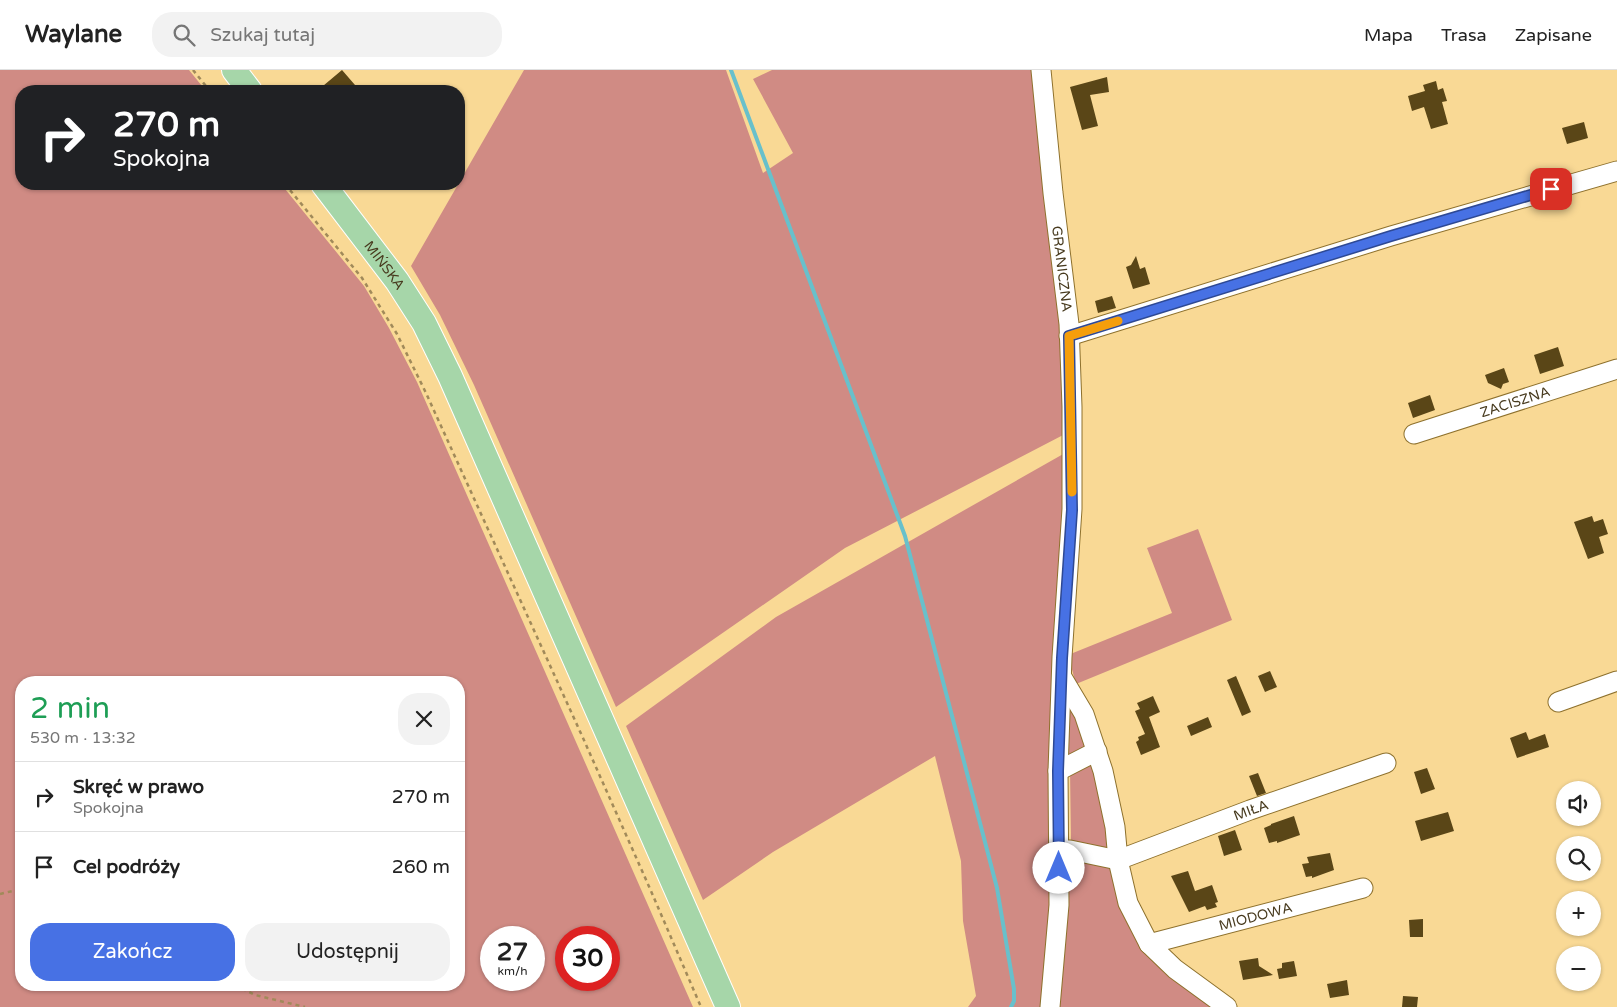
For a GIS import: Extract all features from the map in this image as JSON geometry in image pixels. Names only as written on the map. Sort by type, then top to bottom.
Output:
[{"type":"main road","points":[[234,70],[245,85]]},
{"type":"main road","name":"MIŃSKA","points":[[328,190],[397,281],[424,323],[469,417],[728,1007]]},
{"type":"street","name":"GRANICZNA","points":[[1041,70],[1052,193],[1069,336],[1072,510],[1062,658],[1058,771],[1059,905],[1050,1007]]},
{"type":"street","points":[[1069,336],[1400,233],[1617,171]]},
{"type":"street","name":"ZACISZNA","points":[[1414,434],[1617,369]]},
{"type":"street","points":[[1062,677],[1084,714],[1097,751],[1110,802],[1118,860],[1128,903],[1149,944],[1175,969],[1226,1007]]},
{"type":"street","points":[[1558,702],[1617,681]]},
{"type":"street","points":[[1058,771],[1097,751]]},
{"type":"street","name":"MIŁA","points":[[1118,860],[1250,810],[1386,764]]},
{"type":"street","points":[[1059,850],[1070,850],[1118,860]]},
{"type":"street","name":"MIODOWA","points":[[1149,944],[1363,888]]},
{"type":"path","points":[[193,70],[205,85]]},
{"type":"path","points":[[290,190],[362,278],[401,343],[430,402],[587,747],[701,1007]]},
{"type":"path","points":[[0,894],[15,890]]},
{"type":"path","points":[[245,991],[254,996],[305,1007]]},
{"type":"shaded area","points":[[0,70],[189,70],[201,85],[15,85],[15,190],[286,190],[364,286],[389,328],[417,382],[693,1007],[0,1007]]},
{"type":"shaded area","points":[[524,70],[726,70],[763,173],[793,153],[753,79],[772,70],[1034,70],[1064,333],[1067,433],[845,548],[616,707],[474,385],[440,315],[411,266],[455,190],[465,190],[465,172]]},
{"type":"shaded area","points":[[1065,453],[1056,849],[1044,1007],[968,1007],[976,996],[963,921],[961,861],[935,756],[773,852],[703,900],[626,726],[776,617]]},
{"type":"shaded area","points":[[1198,529],[1232,620],[1076,684],[1068,655],[1172,613],[1147,548]]},
{"type":"shaded area","points":[[1066,698],[1090,747],[1061,767]]},
{"type":"shaded area","points":[[1094,756],[1112,854],[1071,845],[1070,769]]},
{"type":"shaded area","points":[[1064,858],[1113,862],[1125,902],[1220,1007],[1053,1007]]},
{"type":"building","points":[[342,70],[355,85],[324,85]]},
{"type":"building","points":[[1107,77],[1109,92],[1090,95],[1098,126],[1082,130],[1070,87]]},
{"type":"building","points":[[1436,81],[1438,90],[1443,88],[1447,101],[1442,102],[1448,124],[1431,129],[1424,107],[1412,111],[1408,96],[1425,91],[1423,85]]},
{"type":"building","points":[[1584,122],[1588,138],[1567,144],[1562,128]]},
{"type":"building","points":[[1136,256],[1140,269],[1145,267],[1150,284],[1133,289],[1126,267],[1131,265]]},
{"type":"building","points":[[1112,296],[1116,308],[1098,313],[1095,301]]},
{"type":"building","points":[[1558,347],[1564,366],[1540,374],[1534,355]]},
{"type":"building","points":[[1504,368],[1509,382],[1503,384],[1501,389],[1488,383],[1485,375]]},
{"type":"building","points":[[1430,395],[1435,410],[1413,418],[1408,403]]},
{"type":"building","points":[[1592,516],[1594,522],[1603,519],[1608,534],[1599,537],[1604,553],[1588,559],[1574,522]]},
{"type":"building","points":[[1270,671],[1277,687],[1265,692],[1258,676]]},
{"type":"building","points":[[1236,676],[1251,712],[1242,716],[1227,680]]},
{"type":"building","points":[[1153,696],[1160,712],[1149,717],[1160,747],[1141,755],[1136,742],[1139,740],[1138,737],[1145,734],[1135,711],[1140,709],[1137,703]]},
{"type":"building","points":[[1208,717],[1212,727],[1191,736],[1187,726]]},
{"type":"building","points":[[1526,732],[1529,740],[1545,734],[1549,747],[1517,758],[1510,738]]},
{"type":"building","points":[[1427,768],[1435,789],[1421,794],[1414,772]]},
{"type":"building","points":[[1258,773],[1266,793],[1257,796],[1249,776]]},
{"type":"building","points":[[1448,812],[1454,831],[1421,841],[1415,821]]},
{"type":"building","points":[[1294,816],[1300,835],[1277,843],[1277,841],[1269,843],[1264,828]]},
{"type":"building","points":[[1235,830],[1242,850],[1224,856],[1218,836]]},
{"type":"building","points":[[1330,853],[1334,870],[1312,878],[1312,876],[1306,877],[1302,864],[1309,863],[1307,857]]},
{"type":"building","points":[[1188,871],[1195,891],[1212,885],[1218,902],[1215,903],[1217,907],[1207,910],[1205,906],[1189,912],[1171,876]]},
{"type":"building","points":[[1423,919],[1423,937],[1410,937],[1409,920]]},
{"type":"building","points":[[1258,958],[1259,966],[1273,975],[1243,980],[1239,961]]},
{"type":"building","points":[[1294,961],[1297,976],[1279,979],[1277,969],[1282,968],[1282,963]]},
{"type":"building","points":[[1347,980],[1349,995],[1330,998],[1327,984]]},
{"type":"building","points":[[1403,996],[1418,997],[1417,1007],[1402,1007]]},
{"type":"waterway","points":[[731,70],[905,536],[997,888],[1014,989],[1014,1001],[1011,1007]]},
{"type":"slow traffic","points":[[1072,492],[1072,407],[1069,336],[1118,321]]},
{"type":"route","points":[[1059,868],[1058,771],[1062,658],[1072,510],[1072,407],[1069,336],[1429,224],[1551,189]]}]
